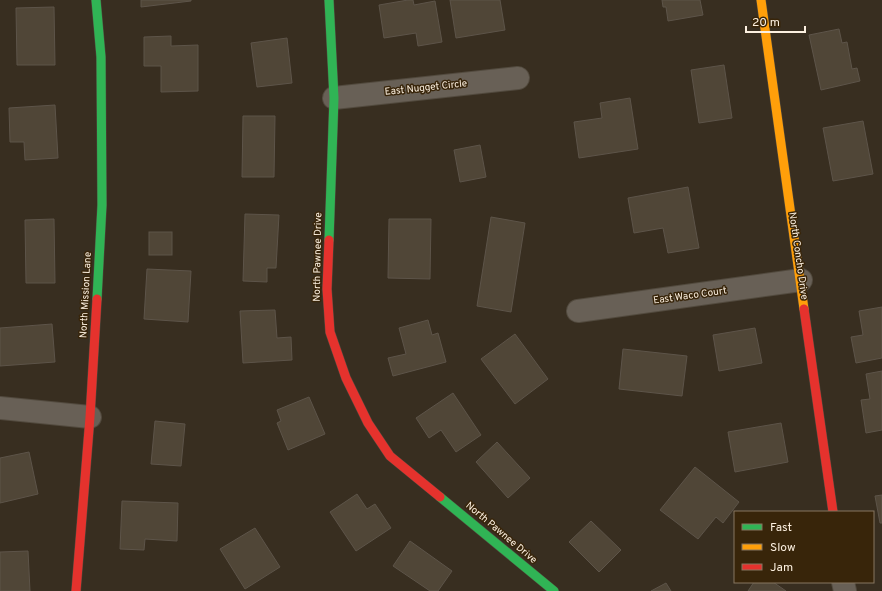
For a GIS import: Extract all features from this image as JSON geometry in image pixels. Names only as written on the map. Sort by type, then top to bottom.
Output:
[{"type":"street","name":"North Mission Lane","points":[[76,591],[90,417],[102,205],[101,57],[96,0]]},
{"type":"street","name":"North Pawnee Drive","points":[[329,0],[334,98],[327,288],[330,332],[346,378],[368,424],[390,456],[554,591]]},
{"type":"street","name":"North Concho Drive","points":[[761,0],[833,511]]},
{"type":"street","name":"East Nugget Circle","points":[[334,98],[518,78]]},
{"type":"street","name":"East Waco Court","points":[[578,311],[801,280]]},
{"type":"street","points":[[0,408],[90,417]]},
{"type":"building","points":[[141,0],[191,0],[191,1],[141,7]]},
{"type":"building","points":[[413,0],[414,5],[435,1],[442,42],[418,46],[416,33],[384,38],[379,5]]},
{"type":"building","points":[[450,0],[500,0],[505,30],[456,38]]},
{"type":"building","points":[[662,0],[700,0],[703,15],[668,21],[666,7],[663,7]]},
{"type":"building","points":[[54,7],[55,65],[17,65],[16,8]]},
{"type":"building","points":[[839,29],[842,43],[847,42],[852,69],[857,68],[860,81],[821,90],[809,35]]},
{"type":"building","points":[[171,36],[171,46],[198,45],[198,91],[161,92],[161,66],[144,66],[144,37]]},
{"type":"building","points":[[287,38],[292,83],[257,87],[251,43]]},
{"type":"building","points":[[724,65],[732,118],[699,123],[691,70]]},
{"type":"building","points":[[630,98],[638,149],[579,158],[574,122],[602,118],[600,103]]},
{"type":"building","points":[[55,105],[58,158],[25,160],[24,142],[10,142],[9,108]]},
{"type":"building","points":[[243,116],[275,116],[274,177],[242,177]]},
{"type":"building","points":[[863,121],[873,174],[833,181],[823,128]]},
{"type":"building","points":[[480,145],[486,177],[460,182],[454,150]]},
{"type":"building","points":[[688,187],[699,248],[668,253],[663,228],[634,233],[628,198]]},
{"type":"building","points":[[245,214],[279,215],[276,268],[267,268],[267,282],[243,281]]},
{"type":"building","points":[[491,217],[525,223],[511,312],[477,306]]},
{"type":"building","points":[[54,219],[55,283],[26,283],[25,220]]},
{"type":"building","points":[[389,219],[431,219],[430,279],[388,278]]},
{"type":"building","points":[[149,232],[172,232],[172,255],[149,255]]},
{"type":"building","points":[[147,269],[191,271],[188,322],[144,319]]},
{"type":"building","points":[[882,307],[882,358],[856,363],[851,337],[863,335],[859,311]]},
{"type":"building","points":[[275,310],[277,338],[291,337],[292,360],[243,363],[240,311]]},
{"type":"building","points":[[428,320],[432,335],[438,333],[446,362],[393,376],[388,358],[406,354],[399,328]]},
{"type":"building","points":[[52,324],[55,362],[0,366],[0,328]]},
{"type":"building","points":[[755,328],[762,363],[719,371],[713,335]]},
{"type":"building","points":[[515,334],[548,379],[515,404],[481,359]]},
{"type":"building","points":[[623,349],[687,356],[682,396],[619,389]]},
{"type":"building","points":[[882,371],[882,430],[866,433],[861,400],[870,399],[866,374]]},
{"type":"building","points":[[453,393],[481,435],[456,452],[441,430],[429,438],[416,418]]},
{"type":"building","points":[[309,397],[325,434],[288,450],[277,423],[281,421],[277,410]]},
{"type":"building","points":[[155,421],[185,424],[181,466],[151,464]]},
{"type":"building","points":[[781,423],[788,462],[735,472],[728,432]]},
{"type":"building","points":[[497,442],[530,478],[508,498],[476,462]]},
{"type":"building","points":[[29,452],[38,494],[0,503],[0,458]]},
{"type":"building","points":[[695,467],[739,502],[723,523],[716,517],[698,539],[660,510]]},
{"type":"building","points":[[357,494],[367,509],[375,504],[391,528],[356,551],[330,512]]},
{"type":"building","points":[[882,495],[882,523],[880,523],[875,496]]},
{"type":"building","points":[[122,501],[178,503],[177,541],[145,539],[144,550],[120,549]]},
{"type":"building","points":[[591,521],[621,550],[599,572],[569,542]]},
{"type":"building","points":[[255,528],[280,567],[245,589],[220,549]]},
{"type":"building","points":[[410,541],[452,571],[438,591],[430,591],[393,566]]},
{"type":"building","points":[[28,551],[30,591],[0,591],[0,552]]},
{"type":"building","points":[[666,583],[671,591],[651,591]]},
{"type":"building","points":[[753,583],[774,583],[786,591],[748,591]]},
{"type":"traffic: fast","points":[[96,0],[101,57],[102,205],[97,299]]},
{"type":"traffic: fast","points":[[329,0],[334,98],[329,240]]},
{"type":"traffic: fast","points":[[440,497],[554,591]]},
{"type":"traffic: slow","points":[[761,0],[804,309]]},
{"type":"traffic: jam","points":[[329,240],[327,289],[330,332],[346,378],[368,423],[390,456],[440,497]]},
{"type":"traffic: jam","points":[[76,591],[90,417],[97,299]]},
{"type":"traffic: jam","points":[[804,309],[833,511]]}]
